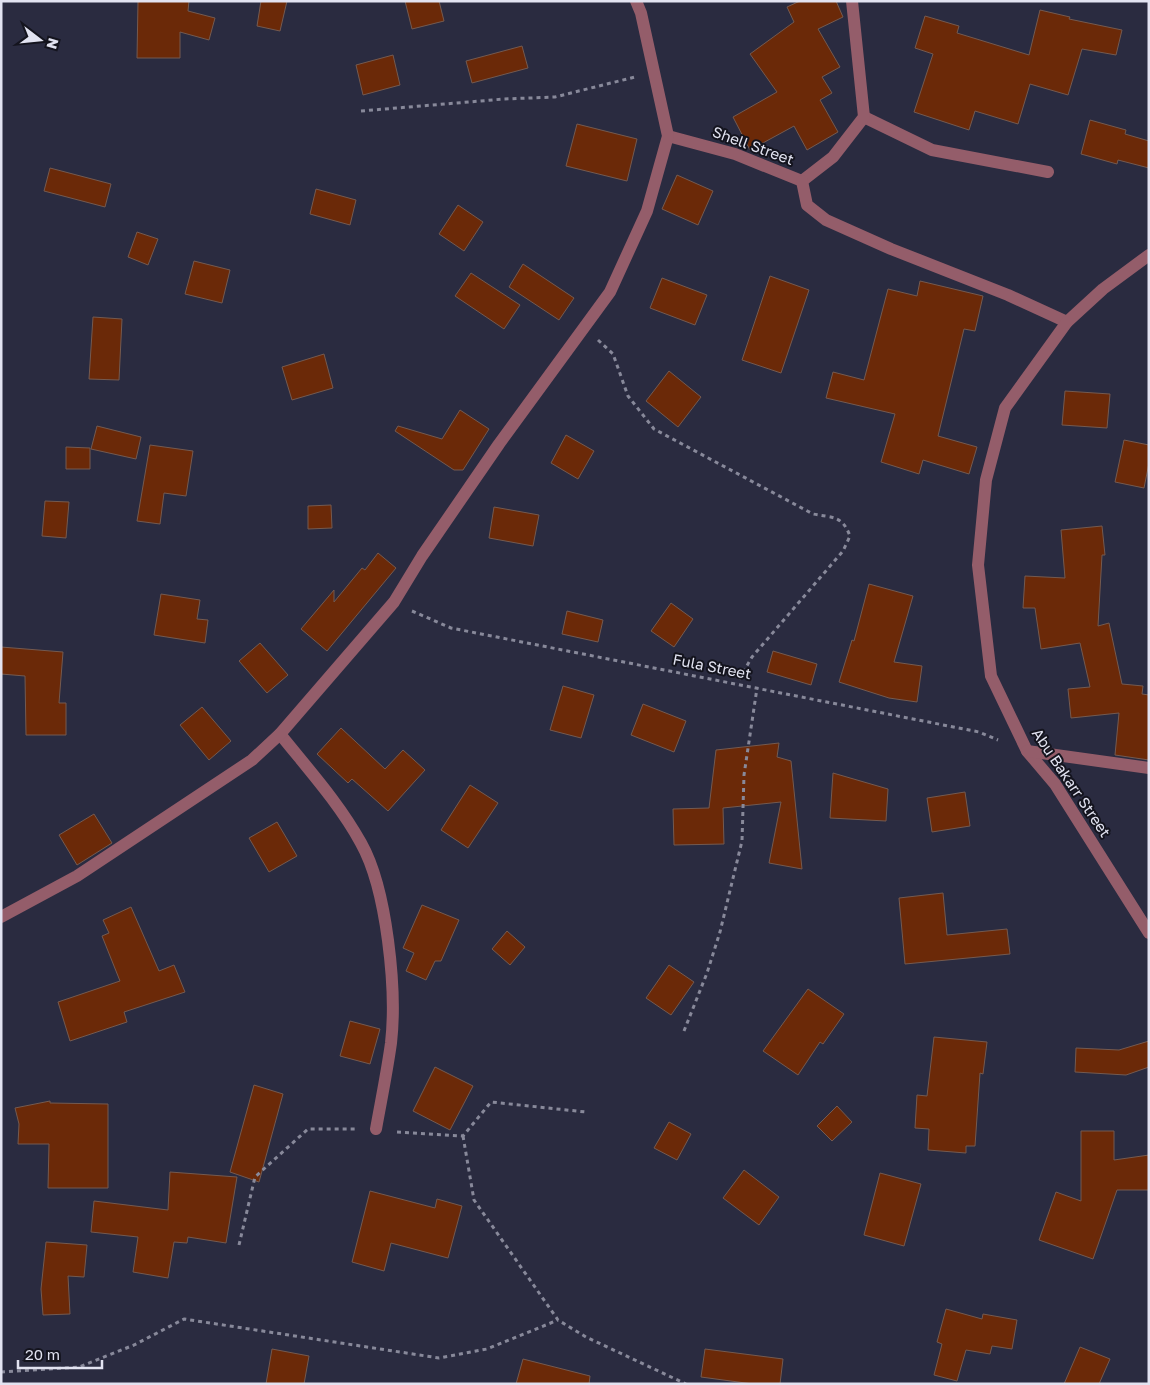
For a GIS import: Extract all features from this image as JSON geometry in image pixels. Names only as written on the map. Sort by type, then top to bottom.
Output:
[{"type":"street","points":[[1,918],[77,876],[252,760],[280,734],[394,602],[422,556],[499,444],[610,292],[647,211],[668,136],[641,12],[636,1]]},
{"type":"street","points":[[852,1],[864,117],[932,150],[1048,172]]},
{"type":"street","name":"Shell Street","points":[[668,136],[735,154],[802,181],[833,157],[864,117]]},
{"type":"street","points":[[802,181],[807,205],[826,220],[891,249],[1008,295],[1067,322]]},
{"type":"street","name":"Abu Bakarr Street","points":[[1149,255],[1103,289],[1067,322],[1006,408],[986,480],[978,565],[991,676],[1026,751],[1055,784],[1149,933]]},
{"type":"street","points":[[280,734],[328,792],[362,844],[383,905],[392,998],[391,1043],[376,1129]]},
{"type":"street","points":[[1026,751],[1149,768]]},
{"type":"path","points":[[362,111],[504,99],[556,97],[653,73]]},
{"type":"path","points":[[585,328],[613,354],[628,396],[654,429],[813,514],[837,519],[845,524],[850,536],[843,551],[752,657],[738,683]]},
{"type":"path","name":"Fula Street","points":[[394,602],[450,628],[738,683],[836,705],[979,732],[1026,751]]},
{"type":"path","points":[[684,1031],[707,973],[720,932],[742,841],[744,775],[757,688]]},
{"type":"path","points":[[463,1136],[474,1200],[558,1320],[586,1337],[686,1384]]},
{"type":"path","points":[[1,1372],[79,1366],[134,1345],[184,1319],[439,1358],[487,1349],[558,1320]]},
{"type":"building","points":[[138,1],[189,1],[188,11],[215,18],[209,40],[180,32],[180,58],[137,58]]},
{"type":"building","points":[[261,1],[287,1],[280,31],[257,26]]},
{"type":"building","points":[[405,1],[439,1],[444,21],[412,29]]},
{"type":"building","points":[[800,1],[836,1],[843,17],[818,29],[840,67],[822,77],[832,93],[820,100],[838,132],[807,150],[794,126],[750,150],[733,117],[777,92],[750,54],[794,22],[787,7]]},
{"type":"building","points":[[1040,10],[1070,17],[1069,19],[1122,30],[1116,55],[1082,49],[1068,95],[1030,84],[1018,124],[975,111],[969,130],[914,112],[933,54],[915,48],[925,16],[959,26],[957,33],[1029,55]]},
{"type":"building","points":[[522,46],[528,68],[472,83],[466,61]]},
{"type":"building","points":[[393,55],[400,85],[363,95],[356,65]]},
{"type":"building","points":[[1090,120],[1126,130],[1125,134],[1149,141],[1149,168],[1118,160],[1117,164],[1081,154]]},
{"type":"building","points":[[577,124],[637,139],[627,181],[566,166]]},
{"type":"building","points":[[50,168],[111,184],[105,207],[44,191]]},
{"type":"building","points":[[677,175],[713,191],[698,225],[662,209]]},
{"type":"building","points":[[316,189],[356,200],[350,225],[310,214]]},
{"type":"building","points":[[458,205],[483,222],[464,251],[439,234]]},
{"type":"building","points":[[137,232],[158,239],[148,265],[128,257]]},
{"type":"building","points":[[194,261],[230,270],[222,303],[185,294]]},
{"type":"building","points":[[523,264],[574,298],[559,320],[509,287]]},
{"type":"building","points":[[471,273],[520,305],[504,329],[455,296]]},
{"type":"building","points":[[770,276],[809,290],[781,373],[742,360]]},
{"type":"building","points":[[662,278],[707,295],[695,325],[650,308]]},
{"type":"building","points":[[920,281],[983,296],[975,331],[964,329],[938,436],[977,447],[969,474],[923,460],[919,474],[881,462],[895,414],[826,398],[833,372],[864,380],[888,289],[917,296]]},
{"type":"building","points":[[93,317],[122,319],[119,380],[89,379]]},
{"type":"building","points":[[324,354],[333,388],[292,400],[282,367]]},
{"type":"building","points":[[669,371],[701,397],[678,427],[646,401]]},
{"type":"building","points":[[1065,391],[1110,394],[1107,428],[1062,425]]},
{"type":"building","points":[[460,410],[489,429],[463,470],[454,470],[395,431],[398,426],[442,439]]},
{"type":"building","points":[[97,426],[141,437],[136,459],[91,449]]},
{"type":"building","points":[[566,435],[594,451],[578,479],[551,463]]},
{"type":"building","points":[[1124,440],[1149,445],[1149,463],[1144,488],[1115,482]]},
{"type":"building","points":[[150,445],[193,451],[186,496],[164,493],[160,524],[137,521]]},
{"type":"building","points":[[66,447],[90,448],[90,469],[66,469]]},
{"type":"building","points":[[45,501],[69,502],[66,538],[42,536]]},
{"type":"building","points":[[331,505],[332,528],[308,529],[308,506]]},
{"type":"building","points":[[494,507],[539,515],[533,546],[489,538]]},
{"type":"building","points":[[1102,526],[1105,555],[1102,555],[1098,626],[1109,623],[1122,684],[1143,686],[1142,694],[1149,695],[1149,760],[1115,755],[1119,713],[1071,718],[1068,689],[1090,687],[1080,643],[1041,649],[1035,608],[1023,608],[1025,576],[1065,578],[1061,530]]},
{"type":"building","points":[[378,553],[396,568],[327,651],[301,629],[334,590],[334,602],[362,568],[365,570]]},
{"type":"building","points":[[869,584],[913,596],[894,662],[922,666],[917,702],[889,698],[839,682],[852,640],[854,641]]},
{"type":"building","points":[[161,594],[200,600],[197,619],[208,620],[205,643],[154,635]]},
{"type":"building","points":[[671,603],[693,619],[674,647],[651,631]]},
{"type":"building","points":[[567,611],[603,620],[598,642],[562,634]]},
{"type":"building","points":[[260,643],[288,675],[267,693],[239,661]]},
{"type":"building","points":[[1,647],[63,652],[59,703],[66,703],[66,735],[26,735],[25,676],[1,674]]},
{"type":"building","points":[[773,651],[817,664],[811,685],[767,672]]},
{"type":"building","points":[[563,686],[594,695],[581,738],[550,730]]},
{"type":"building","points":[[643,704],[686,721],[674,752],[631,735]]},
{"type":"building","points":[[202,707],[231,741],[209,760],[180,725]]},
{"type":"building","points":[[341,728],[385,769],[403,750],[425,770],[388,811],[352,779],[348,783],[317,754]]},
{"type":"building","points":[[779,743],[777,757],[791,761],[802,869],[769,863],[781,802],[723,808],[724,844],[674,845],[673,809],[709,808],[716,750]]},
{"type":"building","points":[[833,773],[888,789],[886,821],[830,818]]},
{"type":"building","points":[[470,785],[498,803],[468,848],[441,830]]},
{"type":"building","points":[[965,792],[970,826],[932,832],[927,798]]},
{"type":"building","points":[[94,814],[112,843],[77,865],[59,835]]},
{"type":"building","points":[[277,822],[297,856],[269,872],[249,838]]},
{"type":"building","points":[[943,893],[947,935],[1007,929],[1010,954],[905,964],[899,898]]},
{"type":"building","points":[[422,905],[459,920],[441,961],[435,961],[426,980],[406,971],[414,953],[403,948]]},
{"type":"building","points":[[131,907],[159,971],[174,965],[185,992],[124,1012],[127,1022],[70,1041],[58,1002],[120,981],[102,936],[109,933],[103,920]]},
{"type":"building","points":[[507,931],[525,947],[510,965],[492,949]]},
{"type":"building","points":[[669,965],[694,982],[671,1015],[646,998]]},
{"type":"building","points":[[808,989],[844,1014],[823,1044],[820,1042],[798,1075],[763,1051]]},
{"type":"building","points":[[350,1021],[380,1029],[370,1064],[340,1056]]},
{"type":"building","points":[[934,1037],[987,1042],[983,1074],[980,1073],[975,1146],[966,1146],[966,1153],[928,1150],[929,1129],[915,1128],[917,1095],[927,1096]]},
{"type":"building","points":[[1149,1041],[1149,1067],[1126,1075],[1075,1072],[1076,1048],[1119,1050]]},
{"type":"building","points":[[435,1067],[473,1086],[450,1130],[413,1111]]},
{"type":"building","points":[[254,1085],[283,1094],[259,1182],[230,1172]]},
{"type":"building","points":[[50,1101],[50,1103],[108,1104],[108,1188],[48,1188],[49,1144],[18,1144],[19,1124],[15,1108]]},
{"type":"building","points":[[837,1106],[852,1122],[832,1141],[817,1126]]},
{"type":"building","points":[[669,1122],[691,1134],[677,1160],[654,1148]]},
{"type":"building","points":[[1081,1131],[1114,1131],[1114,1160],[1149,1155],[1149,1190],[1117,1190],[1093,1259],[1039,1240],[1056,1192],[1081,1201]]},
{"type":"building","points":[[744,1170],[779,1197],[759,1225],[723,1198]]},
{"type":"building","points":[[170,1172],[237,1177],[226,1243],[188,1237],[187,1243],[174,1242],[168,1278],[133,1272],[138,1237],[91,1232],[94,1201],[168,1210]]},
{"type":"building","points":[[880,1173],[921,1184],[904,1246],[864,1235]]},
{"type":"building","points":[[370,1191],[435,1208],[437,1199],[462,1206],[448,1258],[391,1243],[384,1271],[352,1262]]},
{"type":"building","points":[[46,1242],[87,1245],[84,1277],[68,1276],[70,1314],[43,1315],[41,1289]]},
{"type":"building","points":[[946,1309],[982,1319],[983,1314],[1017,1320],[1012,1349],[992,1346],[990,1354],[966,1350],[957,1381],[934,1375],[942,1344],[937,1342]]},
{"type":"building","points":[[1080,1347],[1110,1359],[1099,1384],[1064,1384]]},
{"type":"building","points":[[272,1349],[309,1356],[304,1384],[266,1384]]},
{"type":"building","points":[[705,1349],[783,1359],[780,1384],[753,1384],[701,1377]]},
{"type":"building","points":[[523,1359],[590,1376],[589,1384],[516,1384]]}]
